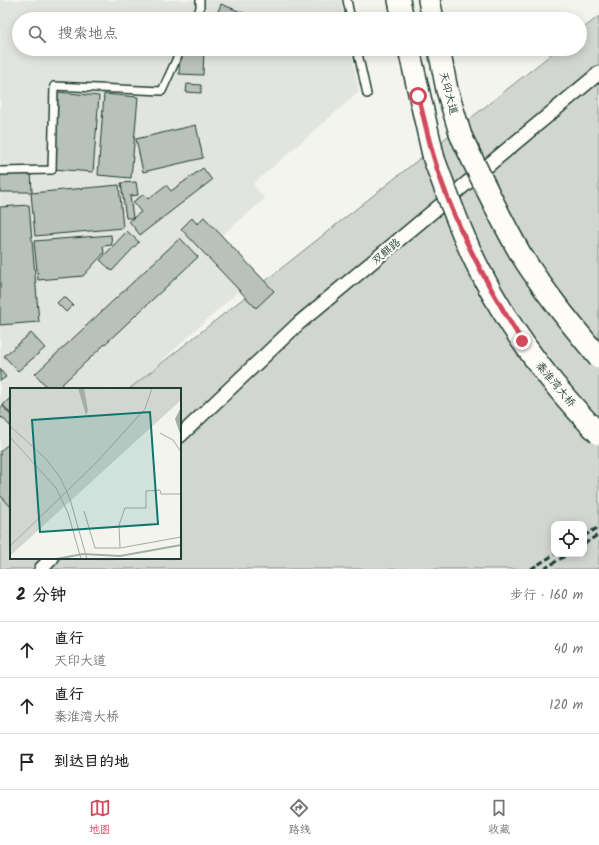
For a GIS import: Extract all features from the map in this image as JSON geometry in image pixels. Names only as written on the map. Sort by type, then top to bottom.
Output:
[{"type":"main road","points":[[399,0],[402,12]]},
{"type":"main road","points":[[429,0],[432,12]]},
{"type":"main road","name":"秦淮湾大桥","points":[[411,56],[434,159],[466,242],[500,306],[522,341],[546,374],[599,434]]},
{"type":"main road","name":"天印大道","points":[[440,56],[447,90],[461,136],[500,216],[521,253],[545,290],[599,358]]},
{"type":"street","name":"双麒路","points":[[181,435],[299,323],[599,73]]},
{"type":"street","points":[[41,569],[51,559]]},
{"type":"lane","points":[[198,12],[200,0]]},
{"type":"lane","points":[[347,0],[350,12]]},
{"type":"lane","points":[[0,171],[52,170],[54,86],[162,91],[178,56]]},
{"type":"lane","points":[[358,56],[366,94]]},
{"type":"shaded area","points":[[0,0],[341,0],[343,12],[12,12],[12,56],[352,56],[359,92],[253,184],[265,199],[207,248],[243,287],[132,388],[10,388],[10,513],[0,502]]},
{"type":"shaded area","points":[[599,16],[599,569],[0,569],[0,491],[10,483],[10,559],[181,559],[181,388],[130,388],[549,56],[587,56],[587,25]]},
{"type":"building","points":[[221,4],[241,12],[218,12]]},
{"type":"building","points":[[180,56],[204,56],[203,75],[179,74]]},
{"type":"building","points":[[187,84],[201,85],[201,93],[186,92]]},
{"type":"building","points":[[58,92],[99,96],[93,172],[52,169]]},
{"type":"building","points":[[104,94],[138,97],[131,178],[98,175]]},
{"type":"building","points":[[196,125],[203,158],[143,172],[136,139]]},
{"type":"building","points":[[203,168],[212,180],[140,235],[129,221],[141,212],[133,202],[144,194],[148,199],[166,185],[171,191]]},
{"type":"building","points":[[31,171],[32,192],[0,192],[0,172]]},
{"type":"building","points":[[136,182],[138,195],[130,196],[133,218],[126,218],[121,183]]},
{"type":"building","points":[[119,185],[123,228],[35,236],[31,193]]},
{"type":"building","points":[[29,205],[39,322],[0,325],[0,207]]},
{"type":"building","points":[[204,217],[274,291],[256,308],[181,229],[192,218],[197,224]]},
{"type":"building","points":[[127,231],[139,242],[112,271],[100,260]]},
{"type":"building","points":[[111,235],[112,245],[103,246],[104,253],[83,276],[38,280],[34,241]]},
{"type":"building","points":[[180,238],[198,257],[58,388],[48,388],[35,374]]},
{"type":"building","points":[[64,296],[73,305],[66,312],[57,303]]},
{"type":"building","points":[[31,333],[45,348],[18,371],[4,356]]},
{"type":"building","points":[[0,369],[6,377],[0,381]]},
{"type":"building","points":[[10,398],[10,413],[3,405]]},
{"type":"building","points":[[3,406],[10,415],[10,426],[2,417],[0,419],[0,408]]},
{"type":"building","points":[[10,443],[10,506],[0,495],[0,451]]},
{"type":"railway","points":[[587,534],[599,527]]},
{"type":"railway","points":[[587,542],[599,534]]},
{"type":"railway","points":[[531,569],[551,556]]},
{"type":"railway","points":[[544,569],[563,557]]},
{"type":"route","points":[[418,96],[434,159],[466,242],[500,306],[522,341]]}]
